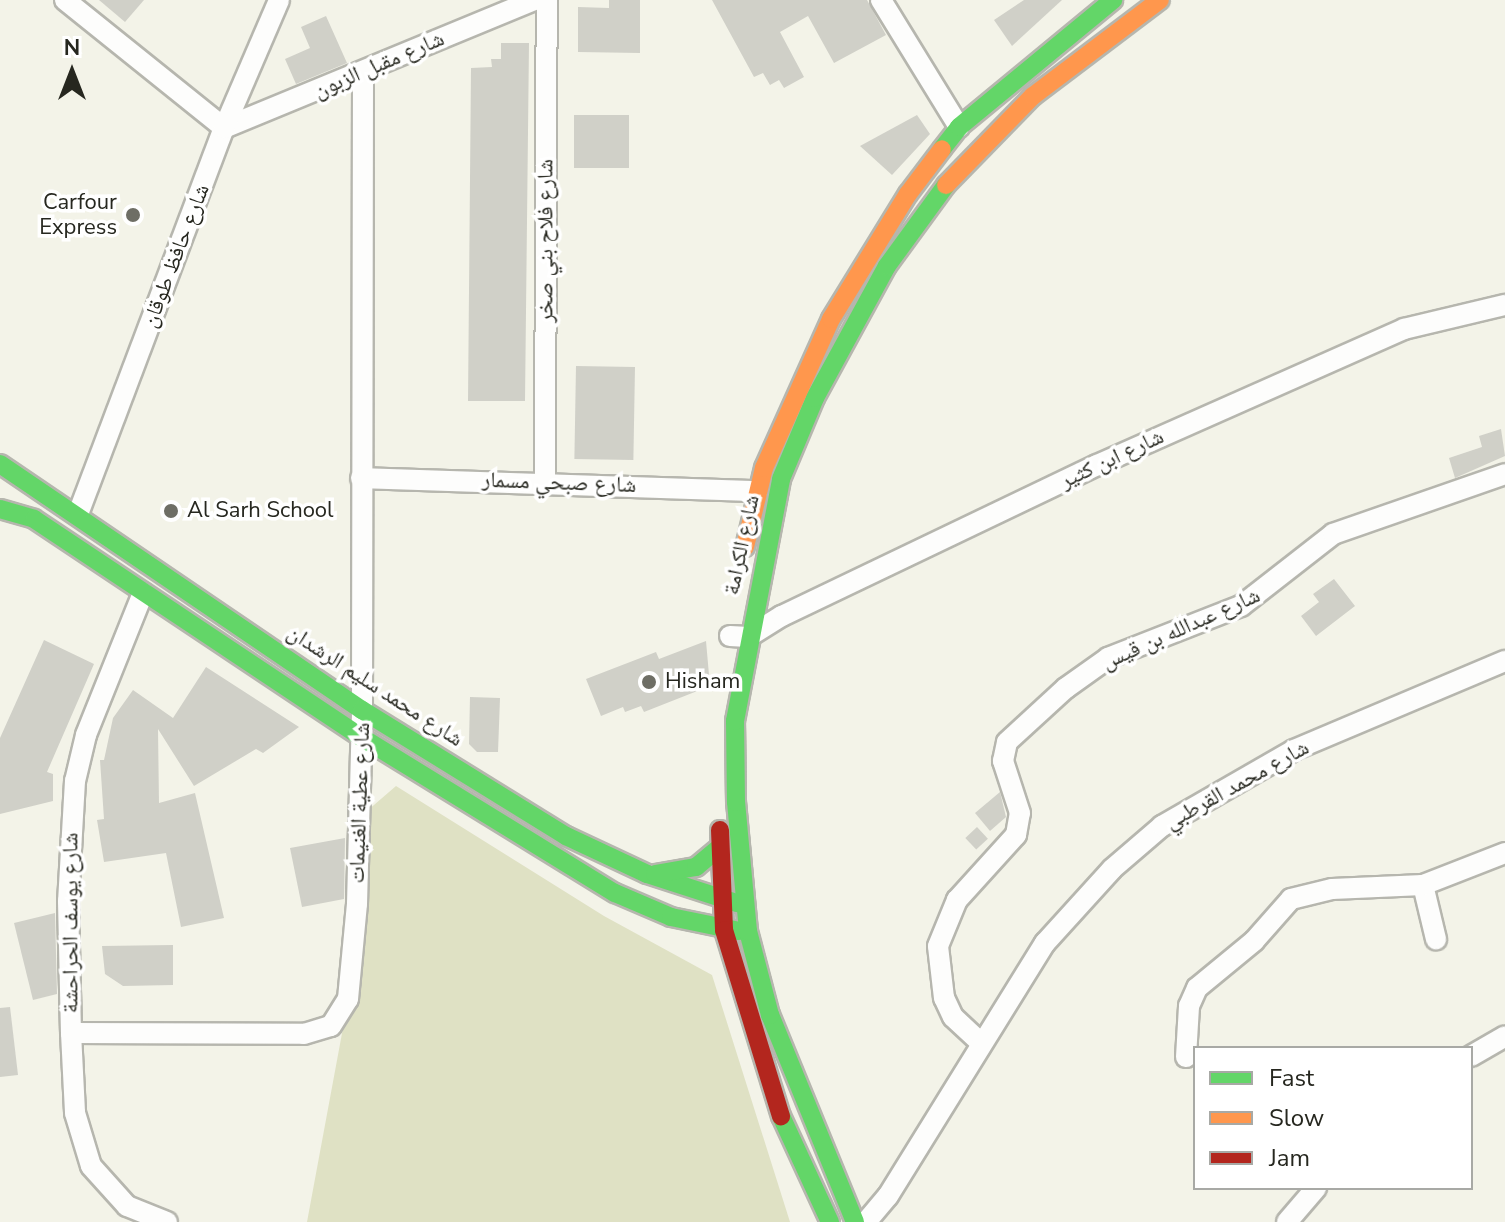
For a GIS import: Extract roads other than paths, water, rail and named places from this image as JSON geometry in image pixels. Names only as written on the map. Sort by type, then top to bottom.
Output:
[{"type":"street","points":[[65,0],[224,128]]},
{"type":"street","name":"شارع حافظ طوقان","points":[[78,514],[224,128],[279,0]]},
{"type":"street","name":"شارع مقبل الزبون","points":[[224,128],[534,0]]},
{"type":"street","name":"شارع فلاح بني صخر","points":[[545,482],[547,0]]},
{"type":"street","points":[[881,0],[959,127]]},
{"type":"street","name":"شارع الكرامة","points":[[830,1222],[787,1135],[724,930],[720,743],[737,631],[781,479],[815,398],[887,266],[935,196],[995,129],[1160,0]]},
{"type":"street","name":"شارع الكرامة","points":[[740,575],[757,491],[797,388],[831,319],[908,194],[959,127],[1106,2]]},
{"type":"street","name":"شارع عطية الغنيمات","points":[[71,1033],[304,1034],[331,1026],[348,999],[357,904],[362,710],[363,73]]},
{"type":"street","name":"شارع ابن كثير","points":[[737,631],[782,616],[1237,401],[1404,329],[1505,305]]},
{"type":"street","name":"شارع محمد سليم الرشدان","points":[[0,464],[78,514],[362,710],[566,836],[647,874],[745,905]]},
{"type":"street","name":"شارع عبدالله بن قيس","points":[[981,1043],[953,1017],[944,998],[938,946],[957,900],[1016,835],[1020,813],[1003,761],[1007,742],[1066,688],[1108,658],[1241,606],[1333,534],[1505,474]]},
{"type":"street","name":"شارع صبحي مسمار","points":[[361,478],[757,491]]},
{"type":"street","points":[[0,509],[34,519],[361,737],[615,893],[671,917],[724,930],[748,931]]},
{"type":"street","name":"شارع يوسف الحراحشة","points":[[143,593],[86,735],[75,781],[68,901],[71,1033],[75,1113],[91,1166],[127,1206],[167,1222]]},
{"type":"street","name":"شارع الكرامة","points":[[737,631],[734,756],[748,931],[770,1015],[855,1222]]},
{"type":"street","name":"شارع محمد القرطبي","points":[[866,1222],[908,1165],[981,1043],[1072,909],[1162,826],[1294,750],[1505,661]]},
{"type":"street","points":[[647,874],[689,870],[720,847]]},
{"type":"street","points":[[1186,1057],[1189,1006],[1197,988],[1254,941],[1291,899],[1332,889],[1423,885],[1505,853]]},
{"type":"street","points":[[1423,885],[1436,939]]},
{"type":"street","points":[[671,917],[737,975]]},
{"type":"street","points":[[1473,1055],[1505,1036]]},
{"type":"street","points":[[1287,1222],[1314,1190]]},
{"type":"place","name":"Carfour Express","points":[[133,215]]},
{"type":"place","name":"Al Sarh School","points":[[171,511]]},
{"type":"place","name":"Hisham","points":[[649,682]]}]
